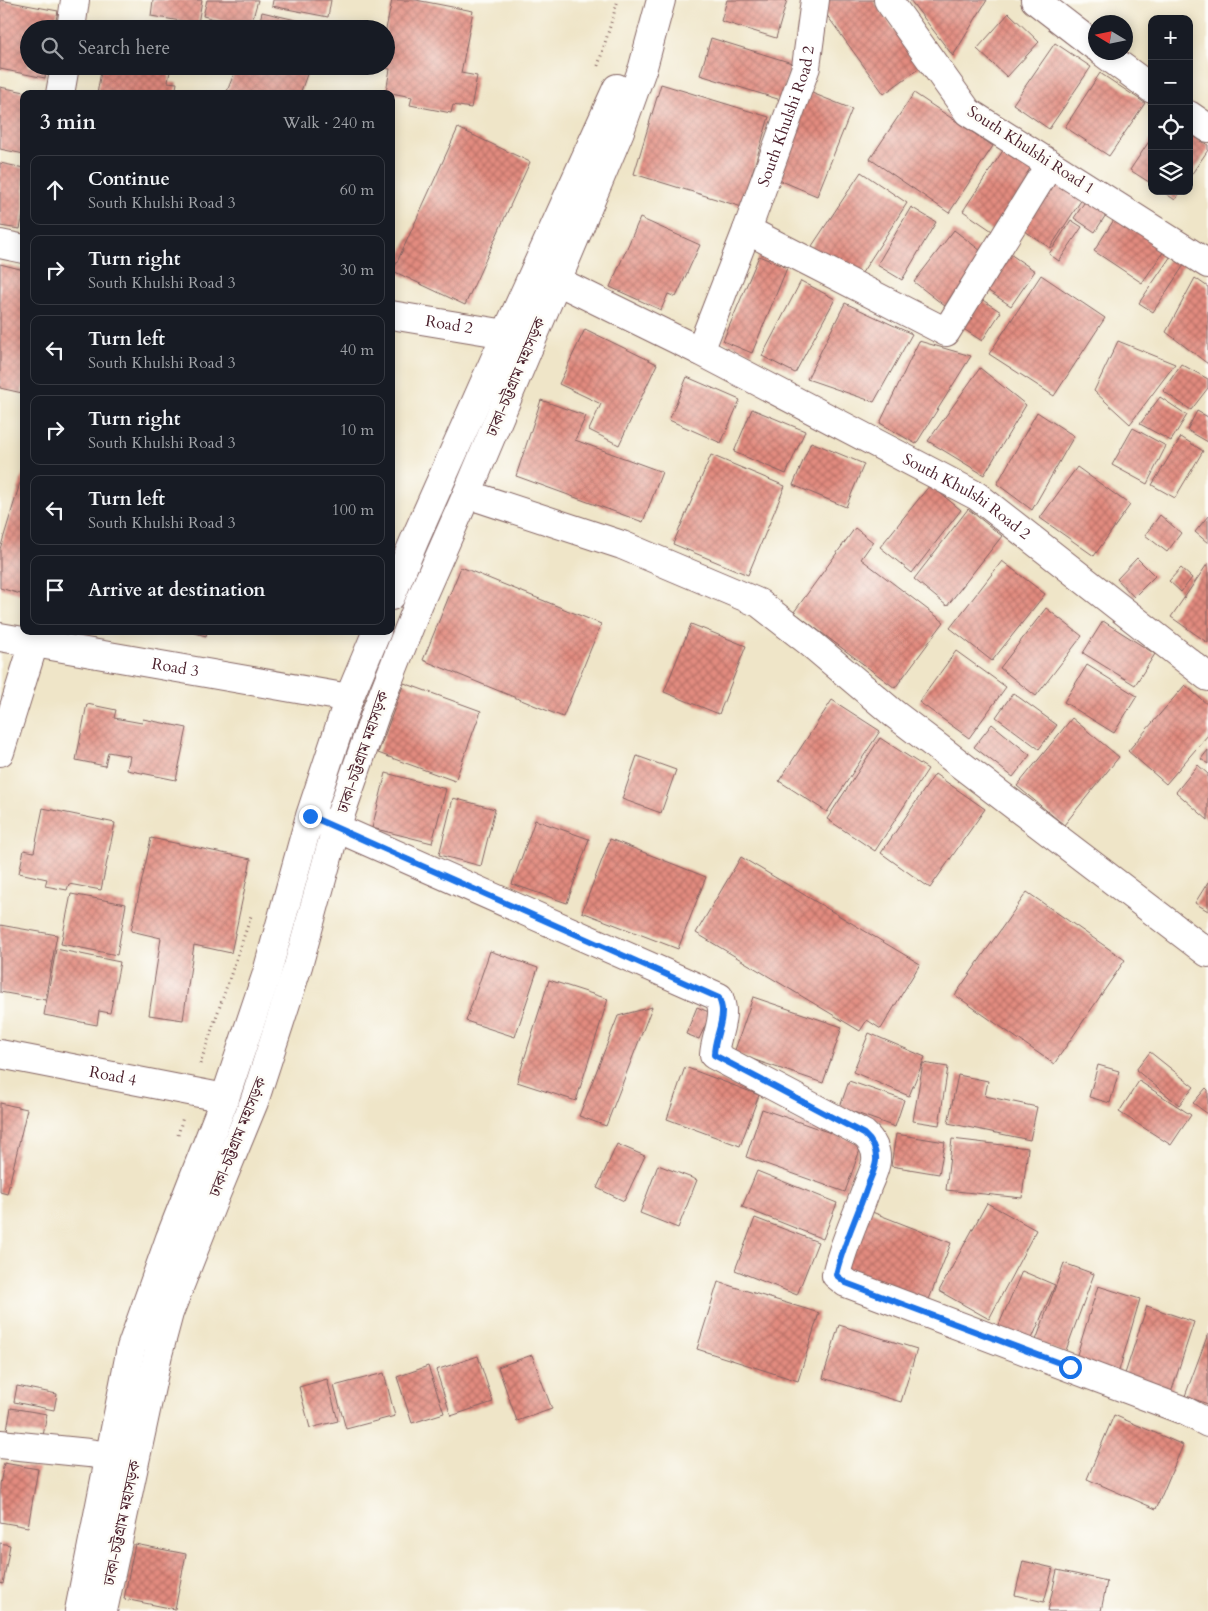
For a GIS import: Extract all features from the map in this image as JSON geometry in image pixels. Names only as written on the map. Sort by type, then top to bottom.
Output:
[{"type":"main road","points":[[73,20],[76,0]]},
{"type":"main road","name":"ঢাকা-চট্টগ্রাম মহাসড়ক","points":[[103,1611],[156,1363],[170,1313],[254,1102],[298,966],[336,828],[380,702],[419,603],[467,494],[546,276],[614,98],[625,64],[641,0]]},
{"type":"main road","name":"ঢাকা-চট্টগ্রাম মহাসড়ক","points":[[395,586],[418,530],[506,334],[546,276],[620,131],[643,67],[661,0]]},
{"type":"main road","name":"South Khulshi Road 2","points":[[700,351],[748,230],[806,67],[814,0]]},
{"type":"main road","name":"South Khulshi Road 1","points":[[888,0],[968,112],[1208,264]]},
{"type":"main road","points":[[1035,0],[1088,41]]},
{"type":"main road","points":[[1113,60],[1148,87]]},
{"type":"main road","points":[[61,90],[63,75]]},
{"type":"main road","points":[[1193,118],[1208,128]]},
{"type":"main road","points":[[748,230],[946,332],[1050,164]]},
{"type":"main road","points":[[0,244],[20,248]]},
{"type":"main road","name":"South Khulshi Road 2","points":[[546,276],[700,351],[977,496],[1208,678]]},
{"type":"main road","name":"Road 2","points":[[395,316],[506,334]]},
{"type":"main road","points":[[467,494],[622,545],[759,603],[894,713],[1208,954]]},
{"type":"main road","name":"ঢাকা-চট্টগ্রাম মহাসড়ক","points":[[79,1611],[131,1348],[170,1238],[225,1098],[266,976],[310,816],[349,698],[375,635]]},
{"type":"main road","name":"Road 3","points":[[0,637],[349,698]]},
{"type":"main road","points":[[0,752],[34,643]]},
{"type":"main road","points":[[310,816],[719,998],[722,1010],[714,1044],[714,1055],[864,1134],[871,1140],[876,1161],[840,1256],[836,1275],[846,1283],[1185,1411],[1208,1423]]},
{"type":"main road","name":"Road 4","points":[[0,1054],[225,1098]]},
{"type":"main road","points":[[0,1444],[110,1456]]},
{"type":"building","points":[[0,0],[58,11],[56,20],[20,20],[20,73],[0,69]]},
{"type":"building","points":[[153,0],[202,0],[199,20],[174,20],[151,16]]},
{"type":"building","points":[[207,0],[258,0],[252,20],[219,20],[203,16]]},
{"type":"building","points":[[273,0],[331,0],[328,17],[272,6]]},
{"type":"building","points":[[392,0],[416,0],[473,11],[461,73],[477,76],[471,108],[453,105],[451,113],[410,105],[412,97],[395,94],[395,90],[386,90],[389,75],[395,75],[395,20],[388,20]]},
{"type":"building","points":[[727,0],[787,0],[776,38],[721,21]]},
{"type":"building","points":[[821,0],[873,0],[921,67],[884,94],[818,3]]},
{"type":"building","points":[[910,0],[987,0],[953,56]]},
{"type":"building","points":[[262,12],[296,20],[260,20]]},
{"type":"building","points":[[1009,13],[1039,42],[1007,77],[977,49]]},
{"type":"building","points":[[711,38],[792,63],[781,100],[700,75]]},
{"type":"building","points":[[1055,43],[1091,67],[1049,129],[1013,104]]},
{"type":"building","points":[[1100,73],[1145,103],[1109,156],[1065,127]]},
{"type":"building","points":[[30,75],[46,75],[45,78]]},
{"type":"building","points":[[100,75],[169,75],[168,82],[177,83],[176,90],[98,90]]},
{"type":"building","points":[[233,75],[307,75],[301,90],[228,90]]},
{"type":"building","points":[[661,84],[769,117],[742,207],[634,174]]},
{"type":"building","points":[[0,87],[20,91],[20,153],[0,149]]},
{"type":"building","points":[[807,91],[852,109],[817,196],[772,177]]},
{"type":"building","points":[[914,93],[993,146],[949,213],[870,159]]},
{"type":"building","points":[[458,128],[530,162],[465,305],[395,272],[395,267]]},
{"type":"building","points":[[1193,136],[1208,145],[1208,150],[1193,172]]},
{"type":"building","points":[[1148,143],[1148,181],[1130,170]]},
{"type":"building","points":[[1006,146],[1041,170],[998,235],[963,211]]},
{"type":"building","points":[[0,163],[20,167],[20,229],[0,226]]},
{"type":"building","points":[[1052,171],[1086,193],[1050,248],[1016,225]]},
{"type":"building","points":[[861,172],[907,203],[858,279],[810,249]]},
{"type":"building","points":[[1168,195],[1178,195],[1175,200]]},
{"type":"building","points":[[1088,197],[1109,210],[1095,232],[1074,218]]},
{"type":"building","points":[[911,207],[936,222],[902,280],[877,265]]},
{"type":"building","points":[[1117,215],[1166,248],[1142,283],[1094,251]]},
{"type":"building","points":[[640,218],[700,245],[676,297],[668,294],[661,310],[610,287]]},
{"type":"building","points":[[1071,220],[1082,227],[1059,261],[1049,254]]},
{"type":"building","points":[[954,230],[990,258],[950,310],[914,282]]},
{"type":"building","points":[[1175,250],[1188,259],[1153,312],[1139,303]]},
{"type":"building","points":[[1007,252],[1035,271],[1011,306],[984,288]]},
{"type":"building","points":[[759,256],[787,268],[752,353],[723,341]]},
{"type":"building","points":[[0,264],[20,269],[20,393],[0,388]]},
{"type":"building","points":[[1041,275],[1105,318],[1054,396],[989,354]]},
{"type":"building","points":[[1195,278],[1208,287],[1208,364],[1166,332]]},
{"type":"building","points":[[801,281],[835,299],[795,373],[762,356]]},
{"type":"building","points":[[981,299],[1001,312],[982,341],[962,328]]},
{"type":"building","points":[[845,303],[912,334],[874,402],[807,379]]},
{"type":"building","points":[[585,329],[657,364],[619,445],[589,430],[601,404],[559,384]]},
{"type":"building","points":[[919,341],[971,356],[916,444],[880,423]]},
{"type":"building","points":[[1118,341],[1175,364],[1130,424],[1094,391]]},
{"type":"building","points":[[1181,364],[1208,379],[1208,388],[1191,410],[1163,391]]},
{"type":"building","points":[[980,368],[1026,405],[984,475],[928,441]]},
{"type":"building","points":[[687,377],[740,400],[721,443],[669,420]]},
{"type":"building","points":[[1160,397],[1187,415],[1171,441],[1140,424]]},
{"type":"building","points":[[541,400],[586,416],[575,440],[662,472],[643,522],[516,476]]},
{"type":"building","points":[[752,409],[805,431],[786,474],[734,452]]},
{"type":"building","points":[[1197,411],[1208,417],[1208,442],[1187,430]]},
{"type":"building","points":[[1037,412],[1074,436],[1032,510],[997,484]]},
{"type":"building","points":[[1133,428],[1166,446],[1147,484],[1112,465]]},
{"type":"building","points":[[1181,437],[1203,451],[1175,498],[1152,485]]},
{"type":"building","points":[[811,442],[864,464],[846,507],[793,485]]},
{"type":"building","points":[[711,455],[785,486],[748,575],[673,544]]},
{"type":"building","points":[[1077,467],[1130,505],[1094,556],[1040,518]]},
{"type":"building","points":[[20,483],[20,594],[0,588],[0,549]]},
{"type":"building","points":[[930,485],[961,510],[912,573],[880,547]]},
{"type":"building","points":[[968,509],[1002,536],[947,606],[914,579]]},
{"type":"building","points":[[1160,515],[1181,533],[1167,552],[1145,535]]},
{"type":"building","points":[[1208,516],[1208,543],[1195,532]]},
{"type":"building","points":[[855,528],[873,542],[861,559],[944,622],[895,688],[794,612]]},
{"type":"building","points":[[1137,558],[1155,576],[1134,597],[1117,579]]},
{"type":"building","points":[[1002,561],[1045,594],[992,661],[950,628]]},
{"type":"building","points":[[1208,563],[1208,643],[1171,617]]},
{"type":"building","points":[[461,567],[601,624],[563,717],[423,660]]},
{"type":"building","points":[[1181,568],[1192,578],[1181,592],[1169,581]]},
{"type":"building","points":[[1046,608],[1082,636],[1036,696],[1000,668]]},
{"type":"building","points":[[1103,621],[1155,654],[1135,685],[1083,653]]},
{"type":"building","points":[[691,624],[746,646],[719,714],[664,692]]},
{"type":"building","points":[[956,651],[1006,687],[969,738],[919,702]]},
{"type":"building","points":[[1087,665],[1137,696],[1114,733],[1064,702]]},
{"type":"building","points":[[404,683],[481,711],[455,781],[378,753]]},
{"type":"building","points":[[1185,685],[1208,705],[1208,735],[1166,784],[1128,751]]},
{"type":"building","points":[[1013,693],[1057,725],[1039,749],[996,717]]},
{"type":"building","points":[[832,700],[880,731],[827,812],[779,781]]},
{"type":"building","points":[[87,704],[116,710],[114,718],[142,723],[143,719],[187,728],[176,780],[127,770],[130,756],[108,752],[105,766],[76,760]]},
{"type":"building","points":[[1072,718],[1119,757],[1064,825],[1017,786]]},
{"type":"building","points":[[992,724],[1030,755],[1013,777],[974,747]]},
{"type":"building","points":[[880,738],[928,769],[875,851],[827,819]]},
{"type":"building","points":[[1208,750],[1208,764],[1201,759]]},
{"type":"building","points":[[637,756],[676,770],[661,813],[622,799]]},
{"type":"building","points":[[1198,765],[1208,774],[1208,820],[1176,792]]},
{"type":"building","points":[[386,773],[446,789],[432,843],[372,828]]},
{"type":"building","points":[[935,774],[985,809],[930,888],[881,853]]},
{"type":"building","points":[[453,798],[495,809],[481,866],[439,855]]},
{"type":"building","points":[[43,808],[115,823],[101,890],[69,884],[67,890],[45,886],[47,879],[19,873],[24,850],[34,852]]},
{"type":"building","points":[[535,820],[589,839],[567,903],[512,884]]},
{"type":"building","points":[[151,838],[251,859],[231,953],[194,945],[183,1020],[149,1015],[161,938],[131,931]]},
{"type":"building","points":[[610,839],[706,877],[678,949],[582,912]]},
{"type":"building","points":[[741,857],[920,964],[881,1029],[867,1020],[860,1031],[696,933]]},
{"type":"building","points":[[1208,882],[1208,911],[1195,903]]},
{"type":"building","points":[[1027,892],[1125,960],[1054,1064],[955,995]]},
{"type":"building","points":[[71,894],[126,904],[117,955],[61,944]]},
{"type":"building","points":[[0,925],[57,935],[45,1000],[0,992]]},
{"type":"building","points":[[56,949],[120,962],[110,1013],[99,1011],[97,1025],[44,1015]]},
{"type":"building","points":[[490,951],[538,968],[515,1037],[466,1021]]},
{"type":"building","points":[[549,980],[608,999],[576,1101],[517,1082]]},
{"type":"building","points":[[753,997],[842,1027],[823,1083],[734,1053]]},
{"type":"building","points":[[652,1007],[606,1126],[579,1116],[618,1016]]},
{"type":"building","points":[[697,1007],[711,1013],[699,1039],[686,1034]]},
{"type":"building","points":[[869,1033],[925,1057],[909,1096],[853,1072]]},
{"type":"building","points":[[1150,1052],[1194,1087],[1179,1105],[1136,1070]]},
{"type":"building","points":[[923,1063],[948,1067],[939,1125],[913,1121]]},
{"type":"building","points":[[1098,1065],[1119,1071],[1110,1103],[1089,1097]]},
{"type":"building","points":[[685,1067],[759,1095],[740,1146],[667,1119]]},
{"type":"building","points":[[958,1075],[988,1081],[985,1096],[1037,1107],[1030,1140],[948,1123]]},
{"type":"building","points":[[849,1081],[904,1100],[895,1127],[840,1107]]},
{"type":"building","points":[[1139,1081],[1191,1115],[1171,1145],[1119,1112]]},
{"type":"building","points":[[1206,1088],[1208,1090],[1208,1114],[1193,1103]]},
{"type":"building","points":[[0,1103],[27,1109],[7,1194],[0,1192]]},
{"type":"building","points":[[762,1109],[862,1144],[845,1192],[746,1157]]},
{"type":"building","points":[[896,1134],[945,1142],[939,1174],[891,1166]]},
{"type":"building","points":[[952,1139],[1028,1148],[1022,1198],[946,1190]]},
{"type":"building","points":[[617,1144],[645,1156],[624,1201],[597,1188]]},
{"type":"building","points":[[658,1165],[697,1180],[678,1228],[640,1213]]},
{"type":"building","points":[[757,1171],[837,1203],[823,1239],[742,1207]]},
{"type":"building","points":[[987,1203],[1036,1230],[989,1319],[939,1291]]},
{"type":"building","points":[[867,1210],[951,1243],[928,1302],[844,1269]]},
{"type":"building","points":[[755,1218],[818,1242],[797,1295],[735,1270]]},
{"type":"building","points":[[1064,1263],[1094,1274],[1065,1353],[1035,1343]]},
{"type":"building","points":[[1022,1271],[1055,1285],[1028,1348],[995,1334]]},
{"type":"building","points":[[718,1282],[819,1313],[798,1381],[697,1349]]},
{"type":"building","points":[[1098,1286],[1140,1299],[1118,1374],[1075,1361]]},
{"type":"building","points":[[1147,1306],[1194,1322],[1169,1399],[1122,1383]]},
{"type":"building","points":[[839,1325],[917,1349],[901,1402],[823,1378]]},
{"type":"building","points":[[1208,1334],[1208,1404],[1185,1396]]},
{"type":"building","points":[[532,1355],[552,1409],[517,1421],[498,1367]]},
{"type":"building","points":[[478,1356],[493,1402],[451,1416],[436,1370]]},
{"type":"building","points":[[428,1366],[444,1413],[412,1423],[397,1377]]},
{"type":"building","points":[[384,1373],[395,1416],[346,1429],[334,1386]]},
{"type":"building","points":[[327,1379],[338,1421],[310,1428],[299,1387]]},
{"type":"building","points":[[17,1386],[57,1394],[54,1410],[14,1402]]},
{"type":"building","points":[[11,1408],[47,1414],[43,1436],[7,1430]]},
{"type":"building","points":[[1114,1415],[1183,1445],[1156,1509],[1087,1479]]},
{"type":"building","points":[[4,1463],[38,1469],[28,1527],[0,1522],[0,1484]]},
{"type":"building","points":[[0,1543],[10,1545],[3,1584],[0,1583]]},
{"type":"building","points":[[135,1544],[186,1554],[175,1609],[124,1599]]},
{"type":"building","points":[[1023,1561],[1053,1568],[1044,1602],[1015,1595]]},
{"type":"building","points":[[1057,1570],[1107,1581],[1101,1611],[1048,1611]]},
{"type":"route","points":[[310,816],[719,998],[722,1010],[714,1044],[714,1055],[864,1134],[871,1140],[876,1161],[840,1256],[836,1275],[846,1283],[1070,1367]]}]
